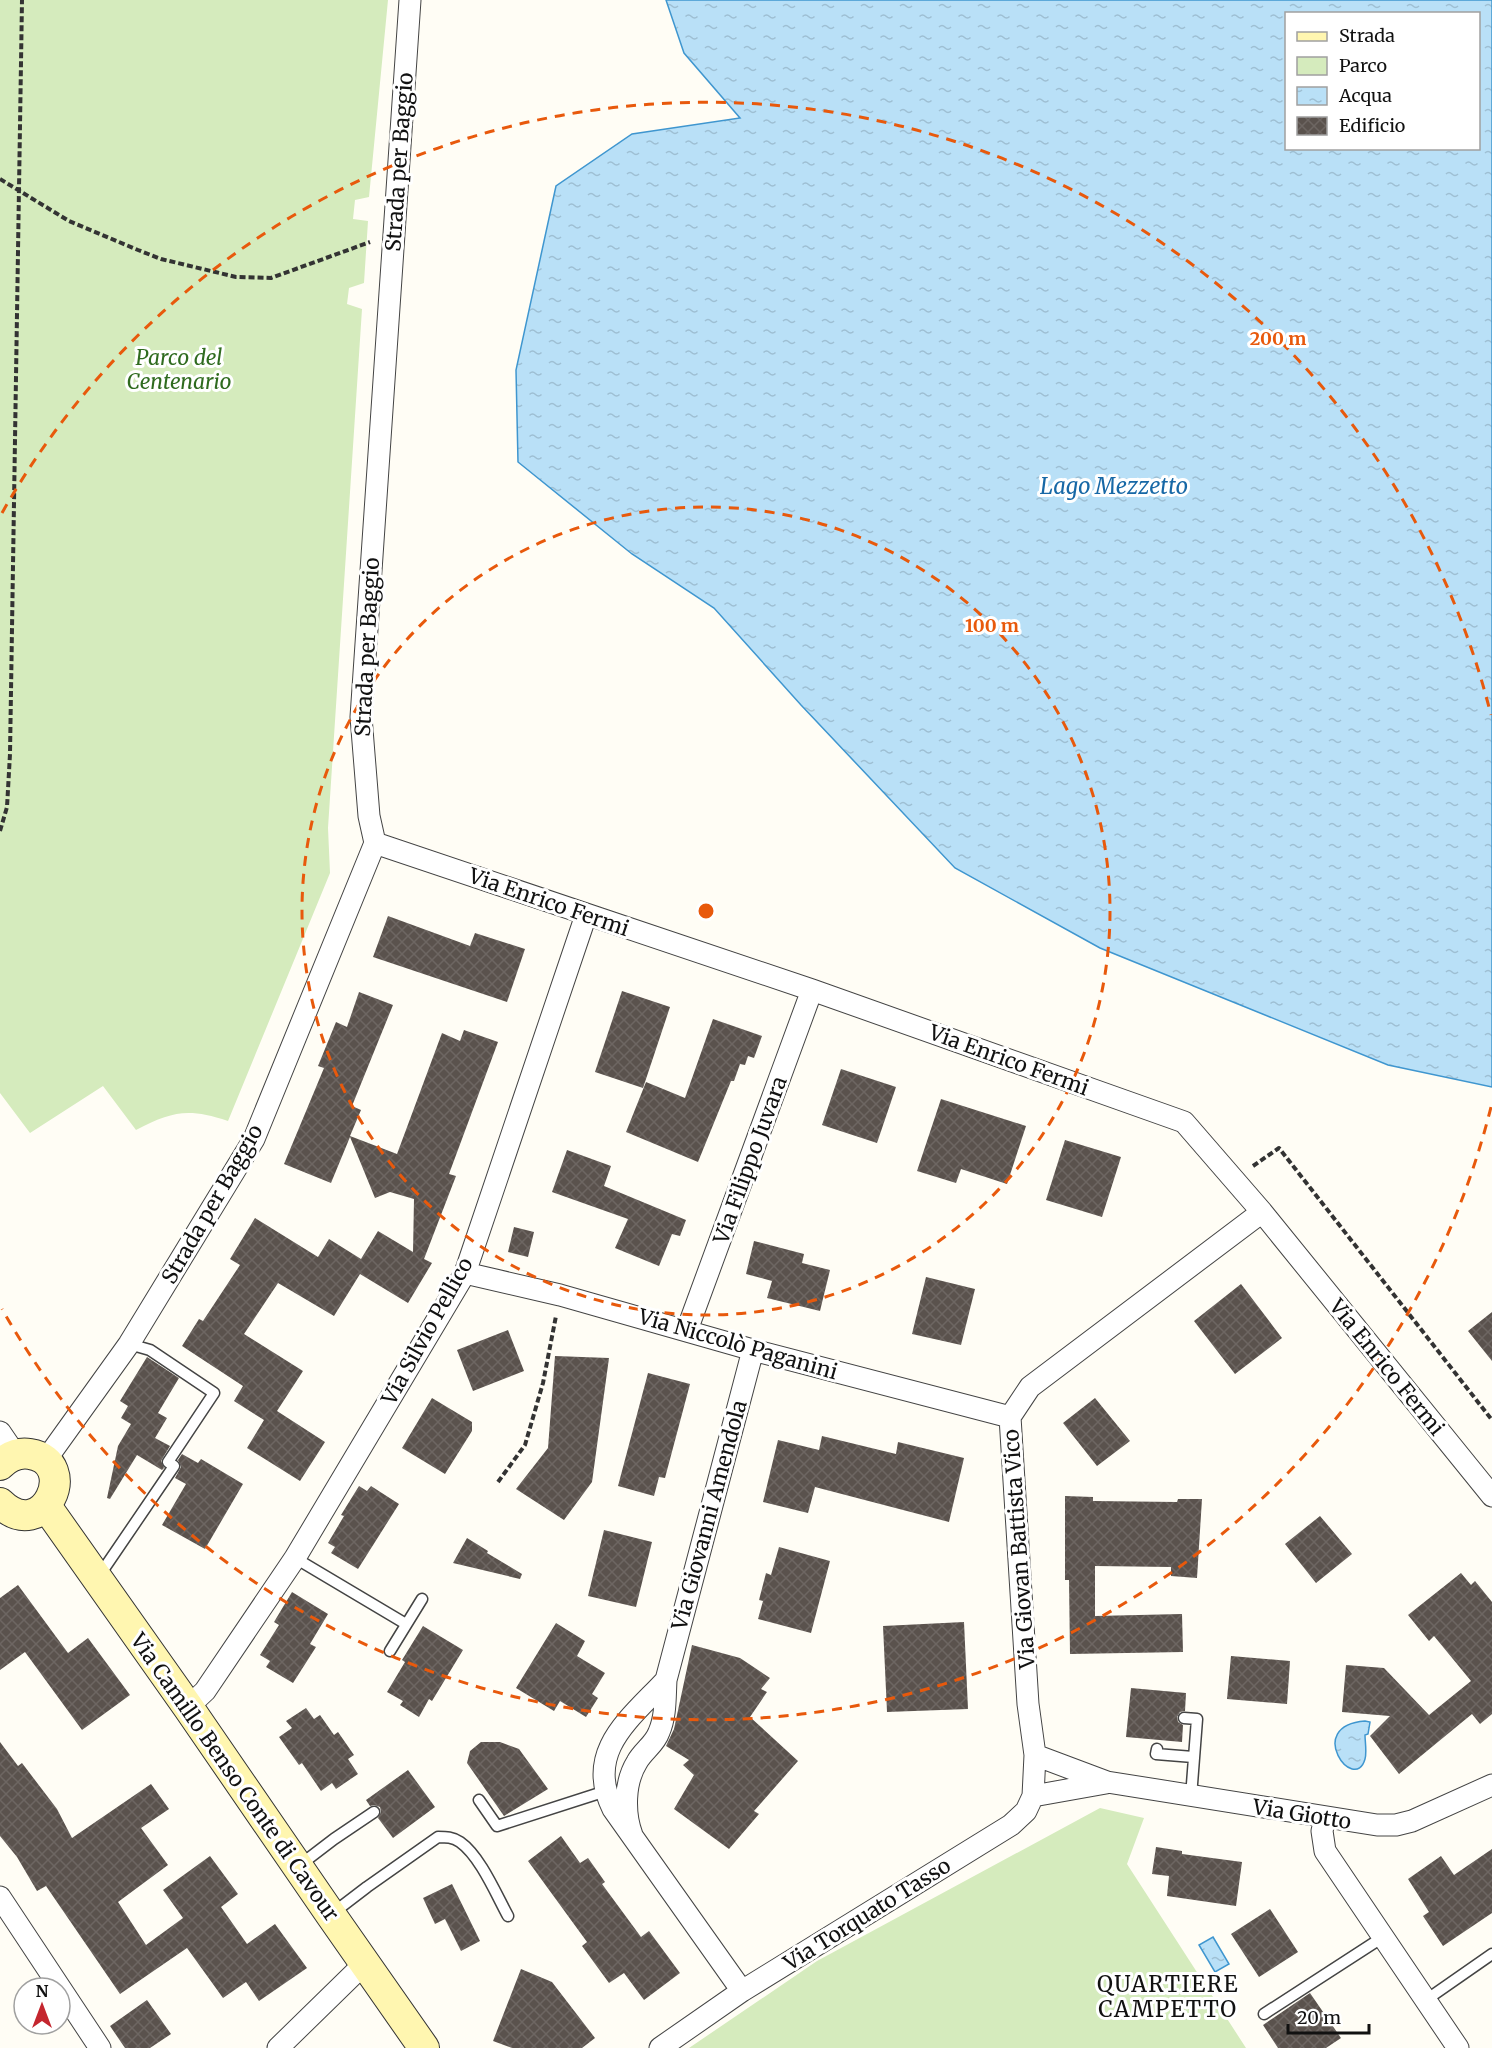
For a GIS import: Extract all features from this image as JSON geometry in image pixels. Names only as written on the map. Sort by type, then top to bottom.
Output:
[{"type":"main road","points":[[2,1509],[26,1515],[33,1513],[46,1506],[51,1499],[55,1483],[54,1475],[45,1461],[28,1453],[5,1450]]},
{"type":"main road","name":"Via Camillo Benso Conte di Cavour","points":[[46,1506],[424,2048]]},
{"type":"street","name":"Strada per Baggio","points":[[45,1461],[129,1344],[254,1139],[375,843],[366,794],[360,717],[410,0]]},
{"type":"street","name":"Via Enrico Fermi","points":[[375,843],[812,990],[1184,1122],[1262,1212],[1492,1496]]},
{"type":"street","name":"Via Silvio Pellico","points":[[188,1707],[205,1691],[295,1558],[465,1273],[586,915]]},
{"type":"street","name":"Via Filippo Juvara","points":[[687,1330],[812,990]]},
{"type":"street","name":"Via Giovan Battista Vico","points":[[1035,1755],[1028,1704],[1010,1417],[1030,1388],[1262,1212]]},
{"type":"street","name":"Via Niccolò Paganini","points":[[465,1273],[560,1295],[753,1350],[1010,1417]]},
{"type":"street","name":"Via Giovanni Amendola","points":[[632,1835],[627,1820],[630,1781],[637,1761],[655,1740],[660,1730],[666,1680],[753,1350]]},
{"type":"street","name":"Via Giovanni Amendola","points":[[666,1680],[613,1738],[604,1764],[606,1791],[613,1809],[742,1991]]},
{"type":"street","name":"Via Giotto","points":[[1035,1755],[1107,1782],[1377,1825],[1396,1825],[1412,1821],[1492,1785]]},
{"type":"street","points":[[1033,1796],[1035,1755]]},
{"type":"street","name":"Via Giotto","points":[[1033,1796],[1107,1782]]},
{"type":"street","name":"Via Torquato Tasso","points":[[660,2048],[742,1991],[1011,1825],[1026,1811],[1033,1796]]},
{"type":"street","points":[[1325,1818],[1322,1831],[1325,1851],[1458,2048]]},
{"type":"street","points":[[0,1897],[100,2048]]},
{"type":"street","points":[[278,2048],[364,1964]]},
{"type":"lane","points":[[97,1579],[174,1466],[168,1462],[214,1393],[150,1350],[129,1344]]},
{"type":"lane","points":[[295,1558],[406,1624]]},
{"type":"lane","points":[[390,1651],[422,1599]]},
{"type":"lane","points":[[1184,1718],[1197,1719],[1191,1797]]},
{"type":"lane","points":[[1156,1749],[1156,1754],[1193,1757]]},
{"type":"lane","points":[[479,1800],[496,1826],[606,1791]]},
{"type":"lane","points":[[297,1867],[374,1812]]},
{"type":"lane","points":[[331,1916],[366,1887],[438,1837],[450,1837],[459,1841],[474,1856],[508,1916]]},
{"type":"lane","points":[[1264,2014],[1383,1937]]},
{"type":"lane","points":[[1426,2000],[1492,1954]]},
{"type":"path","points":[[0,831],[8,807],[10,754],[22,0]]},
{"type":"path","points":[[0,179],[69,220],[145,253],[189,267],[236,277],[271,278],[394,234]]},
{"type":"path","points":[[1233,1179],[1279,1148],[1492,1420]]},
{"type":"path","points":[[498,1482],[525,1444],[543,1383],[560,1295]]},
{"type":"green space","name":"Parco del Centenario","points":[[0,0],[388,0],[369,197],[355,200],[353,219],[368,221],[364,283],[349,288],[347,304],[362,309],[328,828],[330,873],[228,1121],[191,1113],[171,1115],[136,1130],[103,1086],[30,1133],[0,1093]]},
{"type":"green space","points":[[1100,1808],[1144,1818],[1127,1864],[1246,2048],[689,2048],[817,1961]]},
{"type":"water","name":"Lago Mezzetto","points":[[666,0],[1492,0],[1492,1087],[1388,1065],[1100,948],[955,868],[801,705],[714,608],[632,554],[518,462],[516,370],[556,186],[632,134],[740,118],[684,53]]},
{"type":"water","points":[[1365,1721],[1370,1722],[1368,1734],[1365,1735],[1365,1759],[1360,1768],[1352,1769],[1344,1764],[1338,1755],[1335,1745],[1337,1734],[1347,1726]]},
{"type":"water","points":[[1213,1937],[1229,1964],[1215,1972],[1199,1945]]},
{"type":"building","points":[[388,916],[470,946],[475,933],[525,949],[507,1002],[373,957]]},
{"type":"building","points":[[622,991],[670,1007],[643,1088],[595,1072]]},
{"type":"building","points":[[359,992],[393,1005],[352,1106],[361,1110],[350,1136],[397,1154],[442,1033],[460,1041],[464,1030],[498,1042],[449,1174],[456,1176],[424,1259],[432,1263],[408,1303],[360,1274],[334,1316],[278,1283],[244,1334],[303,1371],[277,1411],[325,1442],[300,1481],[247,1448],[264,1420],[234,1401],[243,1386],[182,1346],[199,1319],[203,1321],[240,1265],[230,1259],[255,1218],[318,1257],[329,1239],[361,1259],[378,1231],[413,1252],[414,1199],[390,1192],[375,1198],[350,1137],[331,1183],[284,1164],[324,1068],[318,1066],[336,1022],[347,1027]]},
{"type":"building","points":[[713,1019],[762,1036],[754,1058],[748,1056],[745,1065],[740,1064],[734,1081],[731,1081],[698,1162],[626,1132],[646,1082],[685,1098]]},
{"type":"building","points":[[841,1069],[896,1087],[877,1143],[822,1125]]},
{"type":"building","points":[[941,1099],[1026,1126],[1007,1184],[961,1169],[956,1183],[917,1171]]},
{"type":"building","points":[[1065,1140],[1121,1157],[1102,1217],[1046,1200]]},
{"type":"building","points":[[567,1150],[611,1166],[604,1186],[686,1220],[680,1236],[672,1234],[659,1266],[615,1248],[628,1219],[552,1192]]},
{"type":"building","points":[[514,1227],[534,1232],[528,1257],[508,1252]]},
{"type":"building","points":[[754,1241],[804,1254],[802,1263],[830,1270],[820,1311],[767,1298],[772,1281],[746,1274]]},
{"type":"building","points":[[926,1277],[975,1289],[961,1345],[912,1334]]},
{"type":"building","points":[[1241,1284],[1282,1338],[1235,1374],[1194,1321]]},
{"type":"building","points":[[1492,1312],[1492,1361],[1468,1331]]},
{"type":"building","points":[[508,1330],[524,1371],[473,1391],[457,1350]]},
{"type":"building","points":[[555,1356],[609,1358],[592,1482],[564,1520],[516,1489],[548,1448]]},
{"type":"building","points":[[147,1357],[179,1378],[158,1413],[167,1418],[155,1438],[170,1446],[161,1461],[164,1468],[162,1470],[137,1455],[110,1499],[107,1498],[118,1446],[131,1424],[121,1418],[128,1406],[120,1401]]},
{"type":"building","points":[[648,1373],[690,1384],[665,1478],[659,1477],[654,1496],[618,1486]]},
{"type":"building","points":[[432,1398],[472,1422],[472,1431],[445,1474],[402,1448]]},
{"type":"building","points":[[1095,1398],[1130,1441],[1097,1466],[1063,1423]]},
{"type":"building","points":[[822,1436],[896,1454],[898,1442],[964,1458],[949,1522],[815,1487],[808,1513],[763,1502],[778,1440],[819,1450]]},
{"type":"building","points":[[182,1454],[198,1463],[201,1459],[243,1484],[205,1549],[162,1525],[186,1484],[175,1478],[181,1467],[178,1460]]},
{"type":"building","points":[[359,1486],[367,1491],[371,1486],[399,1504],[358,1569],[331,1553],[335,1547],[328,1543],[344,1516],[341,1515]]},
{"type":"building","points":[[1065,1496],[1093,1497],[1093,1501],[1177,1502],[1178,1499],[1202,1499],[1197,1578],[1171,1576],[1171,1567],[1095,1566],[1095,1616],[1182,1614],[1183,1652],[1070,1654],[1069,1580],[1065,1580]]},
{"type":"building","points":[[1320,1516],[1352,1554],[1316,1583],[1285,1544]]},
{"type":"building","points":[[604,1530],[652,1542],[636,1607],[588,1596]]},
{"type":"building","points":[[467,1538],[522,1574],[520,1579],[453,1563]]},
{"type":"building","points":[[779,1547],[830,1561],[811,1633],[758,1619],[763,1601],[759,1600],[766,1573],[771,1575]]},
{"type":"building","points":[[1461,1573],[1471,1585],[1475,1581],[1492,1602],[1492,1714],[1480,1724],[1472,1714],[1399,1774],[1370,1736],[1390,1716],[1342,1712],[1346,1665],[1384,1668],[1429,1715],[1471,1681],[1434,1636],[1429,1641],[1408,1615]]},
{"type":"building","points":[[18,1585],[68,1653],[88,1638],[130,1695],[82,1730],[25,1652],[0,1670],[0,1598]]},
{"type":"building","points":[[292,1592],[328,1614],[310,1644],[316,1647],[293,1683],[266,1667],[270,1661],[260,1655],[279,1625],[274,1622]]},
{"type":"building","points":[[964,1622],[968,1709],[887,1712],[883,1626]]},
{"type":"building","points":[[556,1623],[585,1641],[577,1656],[605,1673],[592,1694],[598,1698],[586,1717],[560,1701],[554,1711],[516,1688]]},
{"type":"building","points":[[423,1626],[463,1650],[432,1701],[429,1699],[419,1717],[400,1705],[403,1701],[387,1692],[405,1662],[402,1660]]},
{"type":"building","points":[[692,1645],[740,1658],[770,1678],[761,1689],[767,1692],[750,1717],[798,1761],[754,1811],[759,1814],[729,1849],[674,1809],[694,1775],[683,1765],[689,1760],[666,1746],[674,1729]]},
{"type":"building","points":[[1231,1656],[1290,1661],[1287,1704],[1227,1699]]},
{"type":"building","points":[[1131,1688],[1186,1693],[1185,1711],[1180,1712],[1177,1717],[1178,1722],[1183,1725],[1182,1742],[1126,1737]]},
{"type":"building","points":[[306,1708],[314,1719],[320,1715],[334,1735],[338,1732],[354,1755],[348,1759],[358,1774],[336,1789],[332,1783],[321,1791],[302,1763],[299,1765],[279,1737],[292,1728],[286,1721]]},
{"type":"building","points":[[0,1742],[18,1766],[22,1763],[57,1809],[72,1838],[151,1784],[169,1809],[141,1828],[168,1865],[118,1902],[146,1945],[183,1918],[163,1890],[210,1856],[238,1894],[221,1907],[247,1944],[275,1924],[307,1968],[259,2001],[246,1982],[223,1998],[187,1948],[120,1994],[46,1886],[37,1891],[17,1857],[0,1836]]},
{"type":"building","points":[[481,1742],[500,1742],[519,1749],[548,1789],[504,1816],[467,1763],[470,1751]]},
{"type":"building","points":[[408,1770],[435,1807],[393,1838],[378,1818],[381,1812],[380,1807],[370,1806],[366,1800]]},
{"type":"building","points":[[561,1836],[580,1863],[588,1858],[605,1882],[602,1884],[641,1937],[649,1931],[680,1973],[644,2000],[624,1973],[609,1983],[582,1946],[587,1942],[528,1861]]},
{"type":"building","points":[[1156,1847],[1182,1851],[1182,1854],[1242,1862],[1236,1906],[1167,1896],[1169,1876],[1152,1874]]},
{"type":"building","points":[[1492,1849],[1492,1913],[1443,1946],[1423,1916],[1429,1912],[1408,1879],[1441,1856],[1454,1875]]},
{"type":"building","points":[[452,1884],[480,1941],[461,1951],[445,1919],[435,1924],[423,1898]]},
{"type":"building","points":[[1270,1909],[1298,1952],[1259,1977],[1231,1934]]},
{"type":"building","points":[[521,1969],[552,1982],[595,2038],[582,2048],[512,2048],[493,2041]]},
{"type":"building","points":[[1310,1993],[1341,2038],[1326,2048],[1278,2048],[1263,2025]]},
{"type":"building","points":[[147,2000],[171,2034],[150,2048],[125,2048],[110,2026]]},
{"type":"district","name":"QUARTIERE CAMPETTO","points":[[1168,1997]]}]
